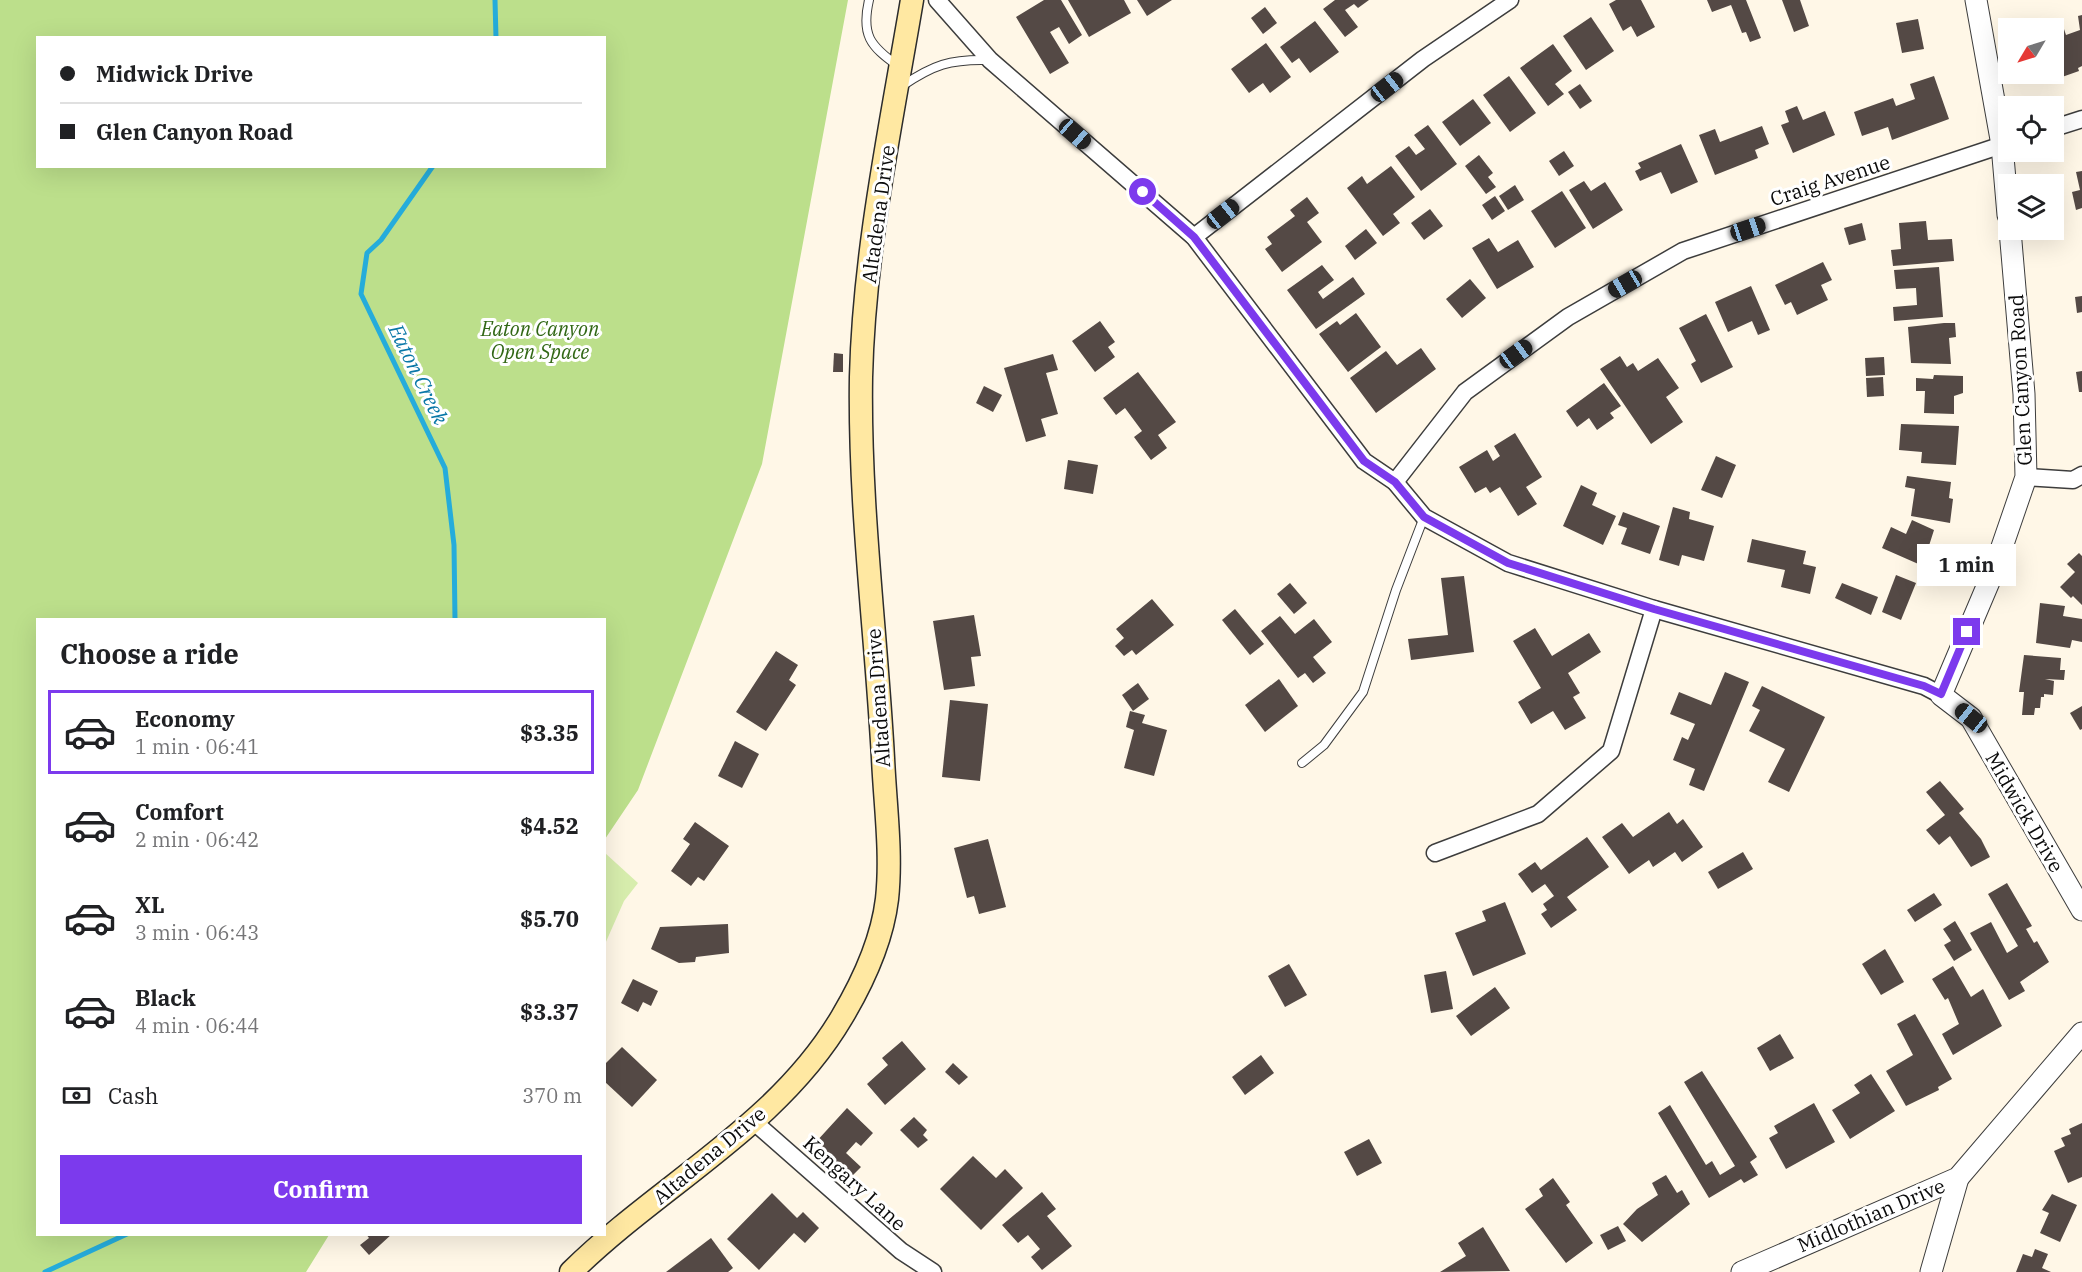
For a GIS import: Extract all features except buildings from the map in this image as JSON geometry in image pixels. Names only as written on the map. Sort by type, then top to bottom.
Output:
[{"type":"main road","name":"Altadena Drive","points":[[571,1272],[628,1222],[753,1121],[819,1052],[842,1017],[877,947],[887,899],[888,854],[879,689],[864,521],[861,381],[868,270],[912,0]]},
{"type":"street","name":"Midwick Drive","points":[[937,0],[990,60],[1194,237],[1364,461],[1395,482],[1424,517],[1508,563],[1654,609],[1924,686],[1941,694],[1971,718],[2082,910]]},
{"type":"street","points":[[1194,237],[1424,59],[1510,0]]},
{"type":"street","points":[[1976,0],[1998,109]]},
{"type":"street","points":[[2064,125],[2082,119]]},
{"type":"street","name":"Craig Avenue","points":[[1395,482],[1466,392],[1568,317],[1683,251],[1998,146]]},
{"type":"street","name":"Glen Canyon Road","points":[[1941,694],[1994,570],[2025,477],[2024,394],[2011,240]]},
{"type":"street","points":[[2025,477],[2073,480],[2082,475]]},
{"type":"street","points":[[1435,853],[1538,814],[1611,751],[1654,609]]},
{"type":"street","name":"Midlothian Drive","points":[[1742,1272],[1958,1178],[2082,1033]]},
{"type":"street","name":"Kengary Lane","points":[[753,1121],[901,1251],[933,1272]]},
{"type":"street","points":[[1931,1272],[1958,1178]]},
{"type":"lane","points":[[869,0],[864,23],[878,52],[899,79],[958,59],[990,60]]},
{"type":"lane","points":[[1302,763],[1324,745],[1363,692],[1396,590],[1424,517]]},
{"type":"green space","name":"Eaton Canyon Open Space","points":[[0,0],[848,0],[762,464],[638,790],[606,838],[606,618],[36,618],[36,1236],[328,1236],[306,1272],[0,1272]]},
{"type":"green space","points":[[606,854],[638,883],[624,901],[606,942]]},
{"type":"waterway","name":"Eaton Creek","points":[[495,0],[496,36]]},
{"type":"waterway","name":"Eaton Creek","points":[[432,168],[381,240],[367,253],[361,294],[445,468],[454,545],[455,618]]},
{"type":"waterway","name":"Eaton Creek","points":[[45,1272],[123,1236]]},
{"type":"route","points":[[1143,192],[1194,237],[1364,461],[1395,482],[1424,517],[1508,563],[1654,609],[1924,686],[1941,694],[1967,632]]}]
